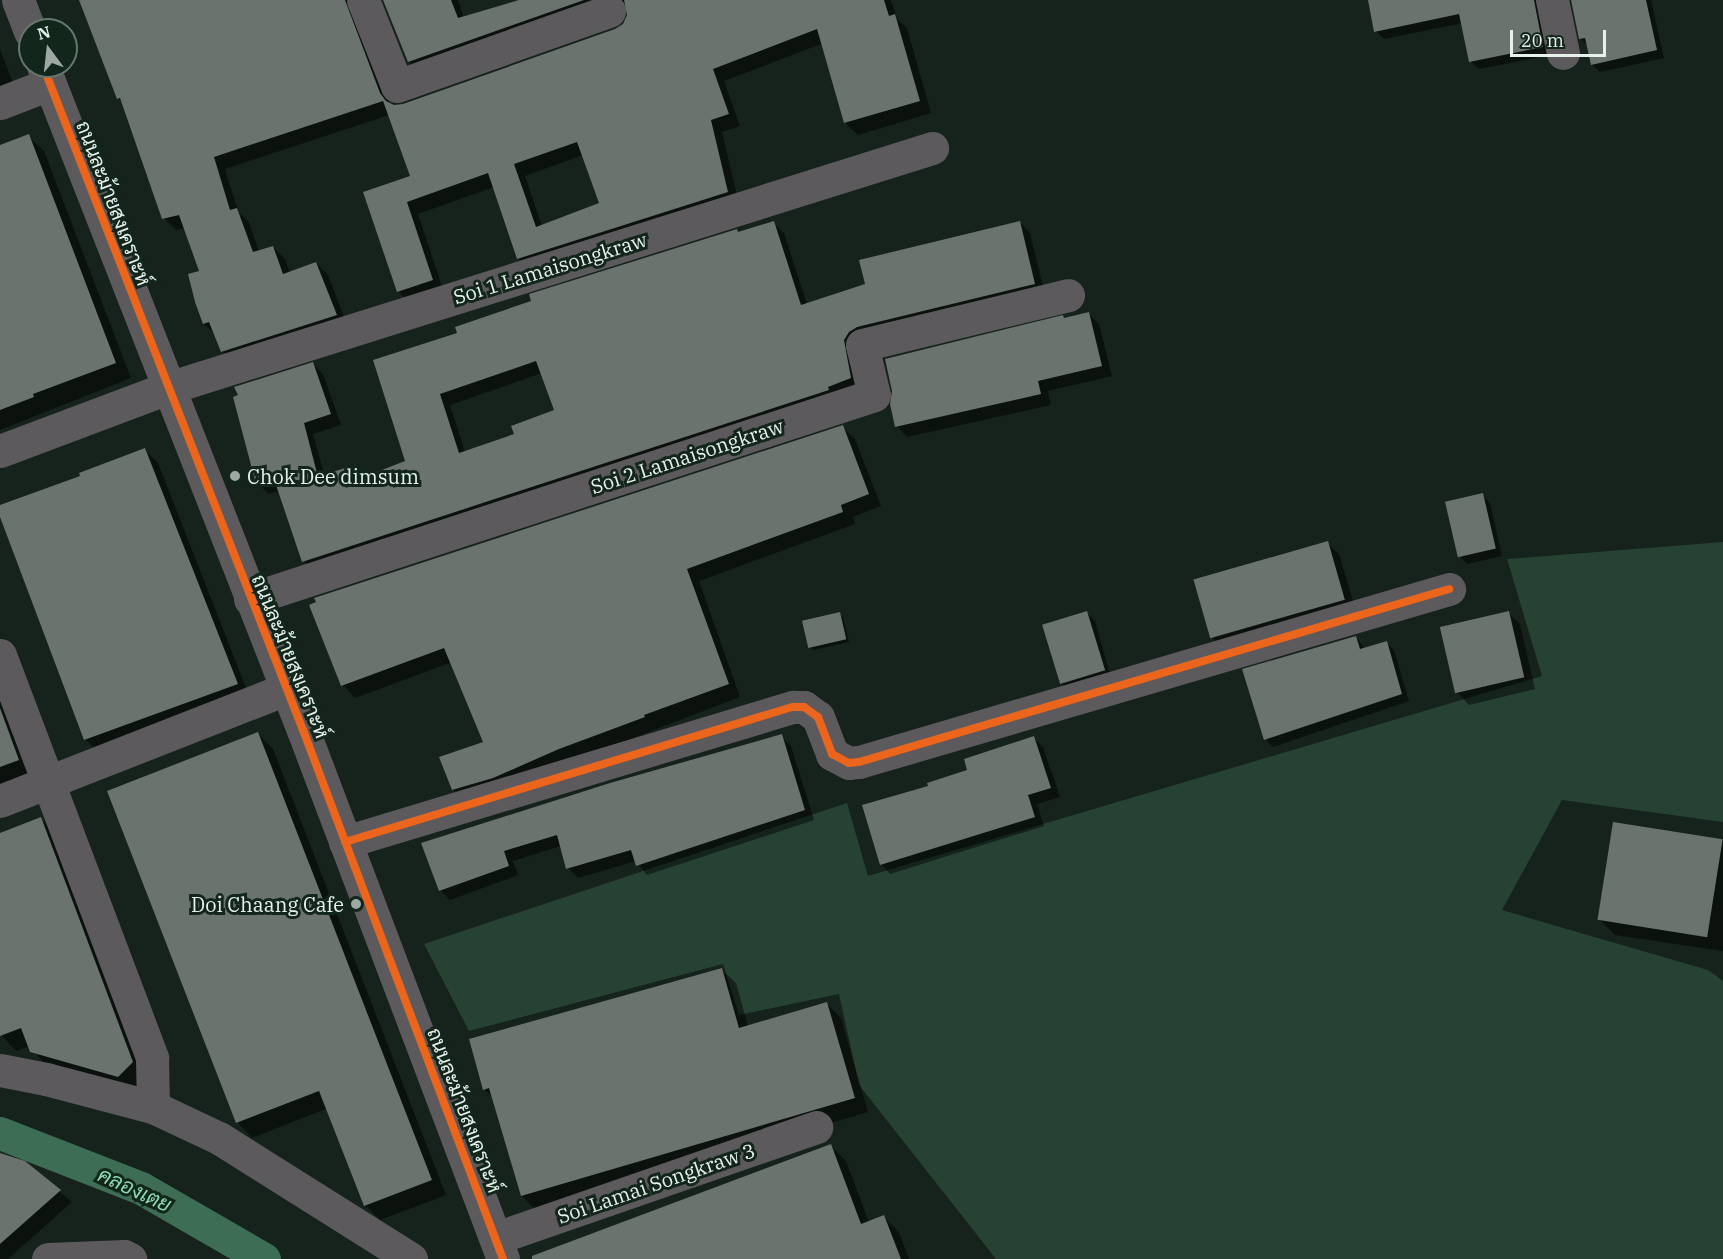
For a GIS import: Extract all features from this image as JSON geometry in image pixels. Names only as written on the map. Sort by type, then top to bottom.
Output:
[{"type":"street","points":[[18,0],[25,18]]},
{"type":"street","points":[[363,0],[397,87],[609,11]]},
{"type":"street","points":[[1552,0],[1563,53]]},
{"type":"street","points":[[0,103],[41,78]]},
{"type":"street","name":"ถนนละม้ายสงเคราะห์","points":[[47,78],[345,842],[500,1248]]},
{"type":"street","name":"Soi 1 Lamaisongkraw","points":[[0,451],[168,388],[932,148]]},
{"type":"street","name":"Soi 2 Lamaisongkraw","points":[[250,599],[874,395],[862,345],[1068,295]]},
{"type":"street","points":[[345,842],[793,707],[804,707],[818,717],[832,754],[849,763],[859,762],[1449,589]]},
{"type":"street","points":[[0,655],[152,1058],[153,1107]]},
{"type":"street","points":[[0,801],[285,689]]},
{"type":"street","points":[[0,1070],[46,1079],[153,1107],[219,1137],[411,1259]]},
{"type":"street","name":"Soi Lamai Songkraw 3","points":[[500,1248],[816,1127]]},
{"type":"street","points":[[48,1259],[124,1256],[130,1259]]},
{"type":"green space","points":[[1723,542],[1723,822],[1562,800],[1502,910],[1708,970],[1723,981],[1723,1259],[996,1259],[859,1085],[839,994],[739,1015],[723,964],[469,1031],[424,944],[847,803],[868,876],[1542,676],[1507,559]]},
{"type":"building","points":[[79,0],[345,0],[380,93],[386,101],[394,105],[403,104],[615,29],[623,24],[627,15],[624,0],[884,0],[889,16],[895,14],[920,101],[844,123],[817,29],[713,69],[729,114],[711,120],[728,192],[517,259],[488,173],[407,202],[433,280],[397,292],[363,192],[410,176],[383,101],[214,157],[230,210],[237,208],[253,252],[273,246],[283,274],[316,262],[337,315],[221,352],[209,322],[203,324],[195,302],[188,274],[199,271],[179,215],[162,219],[120,98],[117,99]],"holes":[[[577,142],[599,203],[536,227],[514,164]]]},
{"type":"building","points":[[383,0],[451,0],[458,18],[519,0],[584,0],[408,62]]},
{"type":"building","points":[[1368,0],[1534,0],[1543,47],[1469,62],[1459,14],[1374,32]]},
{"type":"building","points":[[1571,0],[1646,0],[1657,50],[1591,65],[1585,38],[1579,39]]},
{"type":"building","points":[[29,134],[116,363],[33,394],[34,397],[0,410],[0,145]]},
{"type":"building","points":[[774,221],[801,305],[865,284],[859,260],[1020,221],[1035,284],[857,327],[849,332],[844,340],[851,378],[828,387],[829,390],[302,562],[274,479],[256,484],[233,397],[238,395],[234,387],[313,362],[331,414],[304,423],[318,477],[351,466],[356,480],[405,461],[373,360],[457,333],[455,327],[531,301],[529,294],[737,229],[738,232]],"holes":[[[536,361],[554,410],[511,426],[514,434],[459,453],[440,394]]]},
{"type":"building","points":[[1089,312],[1102,366],[1038,381],[1041,394],[895,427],[890,404],[892,391],[885,359],[1063,315],[1064,318]]},
{"type":"building","points":[[843,425],[869,494],[841,505],[843,512],[687,569],[729,684],[644,715],[645,717],[559,749],[493,778],[452,790],[439,757],[483,742],[444,648],[341,686],[309,605],[316,602],[314,598]]},
{"type":"building","points":[[145,448],[238,684],[84,740],[0,517],[0,505],[80,476],[79,473]]},
{"type":"building","points":[[1483,493],[1496,549],[1458,557],[1445,502]]},
{"type":"building","points":[[1328,541],[1345,600],[1210,638],[1193,580]]},
{"type":"building","points":[[1087,611],[1105,670],[1060,684],[1042,625]]},
{"type":"building","points":[[1509,611],[1524,677],[1455,693],[1440,627]]},
{"type":"building","points":[[840,612],[846,639],[808,648],[802,621]]},
{"type":"building","points":[[1356,636],[1360,649],[1387,641],[1402,694],[1264,740],[1242,669]]},
{"type":"building","points":[[0,708],[19,760],[0,767]]},
{"type":"building","points":[[258,732],[432,1180],[364,1206],[319,1091],[236,1123],[107,791]]},
{"type":"building","points":[[782,734],[805,810],[636,866],[631,850],[566,869],[557,835],[504,851],[509,866],[439,891],[421,843],[610,783]]},
{"type":"building","points":[[1034,736],[1051,788],[1028,795],[1035,817],[880,865],[862,805],[928,786],[927,783],[967,770],[964,759]]},
{"type":"building","points":[[41,817],[133,1062],[118,1077],[30,1052],[21,1028],[0,1036],[0,833]]},
{"type":"building","points":[[1613,822],[1723,839],[1707,937],[1598,920]]},
{"type":"building","points":[[722,968],[739,1028],[827,1002],[855,1098],[521,1196],[489,1088],[483,1090],[469,1039]]},
{"type":"building","points":[[831,1144],[861,1224],[884,1215],[901,1259],[532,1259],[532,1256]]},
{"type":"building","points":[[0,1153],[25,1161],[61,1190],[0,1244]]},
{"type":"waterway","name":"คลองเตย","points":[[0,1133],[141,1188],[264,1259]]},
{"type":"cycle path","points":[[48,78],[303,730],[503,1259]]},
{"type":"cycle path","points":[[345,842],[793,707],[804,707],[818,717],[832,754],[849,763],[859,762],[1449,589]]},
{"type":"place","name":"Chok Dee dimsum","points":[[235,476]]},
{"type":"place","name":"Doi Chaang Cafe","points":[[356,904]]}]
